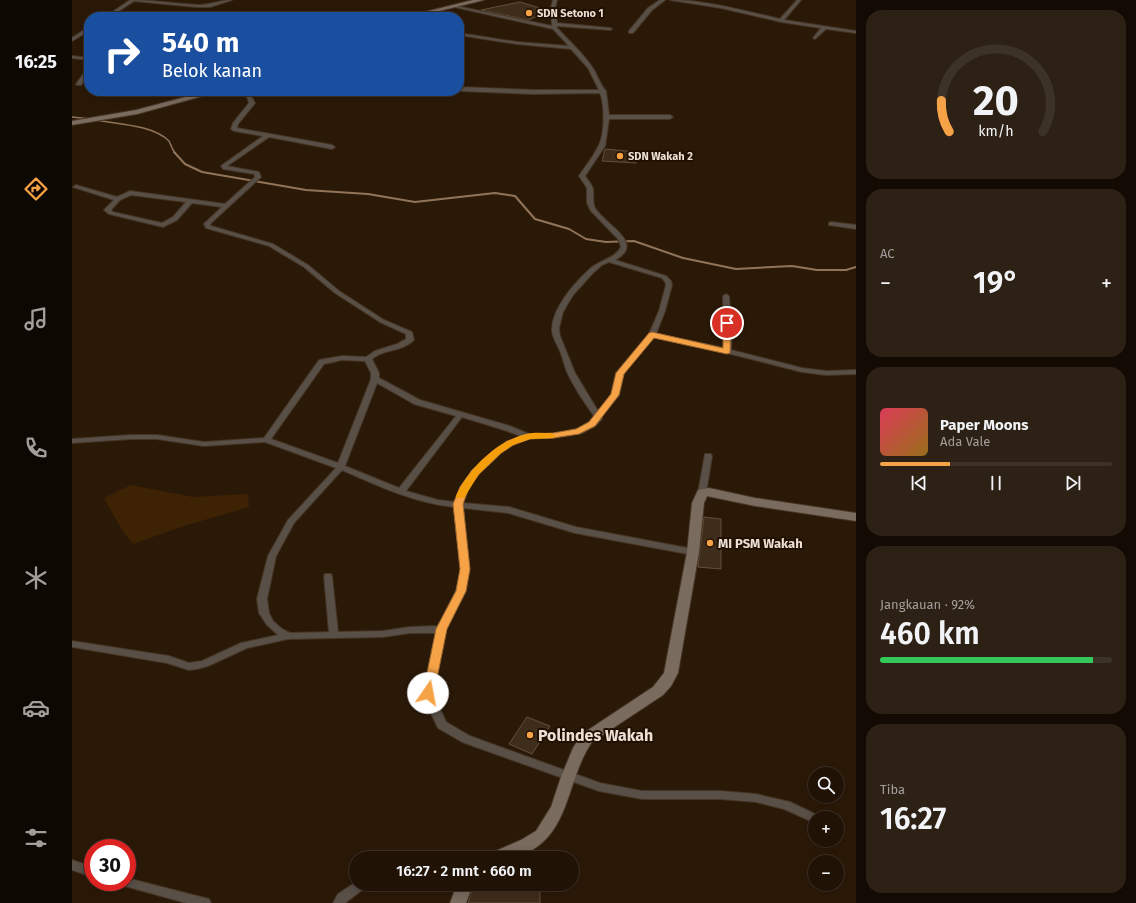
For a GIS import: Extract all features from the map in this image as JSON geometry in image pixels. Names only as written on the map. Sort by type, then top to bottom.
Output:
[{"type":"street","points":[[114,12],[133,0],[196,6],[210,6],[230,0]]},
{"type":"street","points":[[427,12],[481,0]]},
{"type":"street","points":[[555,0],[553,8],[555,26],[590,67],[603,91],[605,99],[607,117],[602,146],[582,176],[590,188],[589,201],[597,216],[619,236],[624,244],[624,249],[621,253],[598,265],[572,292],[558,316],[555,328],[557,339],[562,347],[571,372],[585,398],[599,417]]},
{"type":"street","points":[[631,32],[650,9],[663,0]]},
{"type":"street","points":[[672,0],[720,7],[781,21],[856,32]]},
{"type":"street","points":[[781,21],[799,0]]},
{"type":"street","points":[[452,6],[555,26],[588,26],[610,29]]},
{"type":"street","points":[[814,38],[825,27]]},
{"type":"street","points":[[72,40],[84,32]]},
{"type":"street","points":[[464,35],[517,43],[574,48]]},
{"type":"street","points":[[72,58],[84,59]]},
{"type":"street","points":[[79,84],[84,77]]},
{"type":"street","points":[[464,89],[534,92],[603,91]]},
{"type":"street","points":[[76,123],[146,110],[184,96]]},
{"type":"street","points":[[249,96],[252,102],[233,128],[237,130],[332,147]]},
{"type":"street","points":[[607,117],[670,118]]},
{"type":"street","points":[[266,440],[322,362],[342,358],[368,359],[376,353],[405,345],[410,340],[410,333],[382,321],[337,292],[306,266],[271,245],[208,227],[208,224],[258,176],[254,173],[225,168],[224,166],[268,135]]},
{"type":"street","points":[[76,187],[118,199]]},
{"type":"street","points":[[190,202],[176,218],[163,225],[108,212],[110,207],[118,199],[130,193],[226,206]]},
{"type":"street","points":[[831,224],[856,227]]},
{"type":"street","points":[[609,260],[664,278],[668,281],[669,285],[662,311],[652,335],[620,373],[615,395],[592,424],[579,431],[553,436],[528,436],[510,443],[498,451],[476,472],[465,487],[458,504],[465,569],[461,591],[441,629],[428,693],[442,724],[466,739],[568,777],[599,787],[642,795],[720,795],[756,798],[786,805],[808,816]]},
{"type":"street","points":[[726,296],[728,336],[727,351]]},
{"type":"street","points":[[652,335],[727,351],[802,370],[826,373],[856,372]]},
{"type":"street","points":[[288,636],[279,632],[270,623],[264,612],[262,599],[272,556],[291,522],[341,467],[375,379],[373,368],[368,359]]},
{"type":"street","points":[[375,379],[417,402],[508,428],[528,436]]},
{"type":"street","points":[[401,492],[460,415]]},
{"type":"street","points":[[72,441],[131,437],[158,437],[204,444],[266,440],[341,467],[401,492],[437,503],[509,510],[575,530],[693,552]]},
{"type":"street","points":[[512,851],[526,845],[541,835],[558,810],[568,777],[580,748],[587,738],[658,691],[666,682],[671,673],[693,552],[698,503],[702,493],[708,456]]},
{"type":"street","points":[[702,493],[709,492],[762,503],[856,517]]},
{"type":"street","points":[[328,576],[334,634]]},
{"type":"street","points":[[72,644],[169,660],[180,665],[190,667],[204,665],[239,647],[288,636],[383,634],[410,630],[441,629]]},
{"type":"street","points":[[72,865],[84,869]]},
{"type":"street","points":[[136,885],[205,903]]},
{"type":"street","points":[[339,903],[342,898],[352,891]]},
{"type":"street","points":[[458,903],[462,891]]},
{"type":"shaded area","points":[[131,485],[193,497],[248,494],[249,507],[184,526],[133,544],[122,530],[104,498]]},
{"type":"building","points":[[520,2],[550,11],[528,20],[481,10]]},
{"type":"building","name":"SDN Wakah 2","points":[[605,149],[637,152],[636,163],[602,161]]},
{"type":"building","name":"MI PSM Wakah","points":[[704,517],[721,519],[721,569],[698,567]]},
{"type":"building","name":"Polindes Wakah","points":[[527,717],[550,726],[532,754],[509,744]]},
{"type":"building","points":[[472,891],[540,891],[540,903],[468,903]]},
{"type":"waterway","points":[[72,117],[91,119]]},
{"type":"waterway","points":[[96,120],[144,128],[154,132],[169,141],[175,153]]},
{"type":"waterway","points":[[174,152],[185,164],[202,172],[306,190],[368,194],[415,202],[495,193],[515,196],[535,219],[569,229],[586,239],[606,242],[634,241],[683,258],[736,269],[792,266],[817,270],[846,270],[856,267]]},
{"type":"slow traffic","points":[[461,496],[461,493],[476,472],[498,451],[510,443],[528,436],[551,436]]},
{"type":"place","name":"SDN Setono 1","points":[[529,13]]},
{"type":"place","name":"SDN Wakah 2","points":[[620,156]]},
{"type":"place","name":"MI PSM Wakah","points":[[710,543]]},
{"type":"place","name":"Polindes Wakah","points":[[530,735]]},
{"type":"route","points":[[428,693],[441,629],[461,591],[465,569],[458,504],[461,493],[476,472],[498,451],[510,443],[528,436],[553,436],[579,431],[592,424],[615,395],[620,373],[652,335],[727,351],[727,323]]}]
